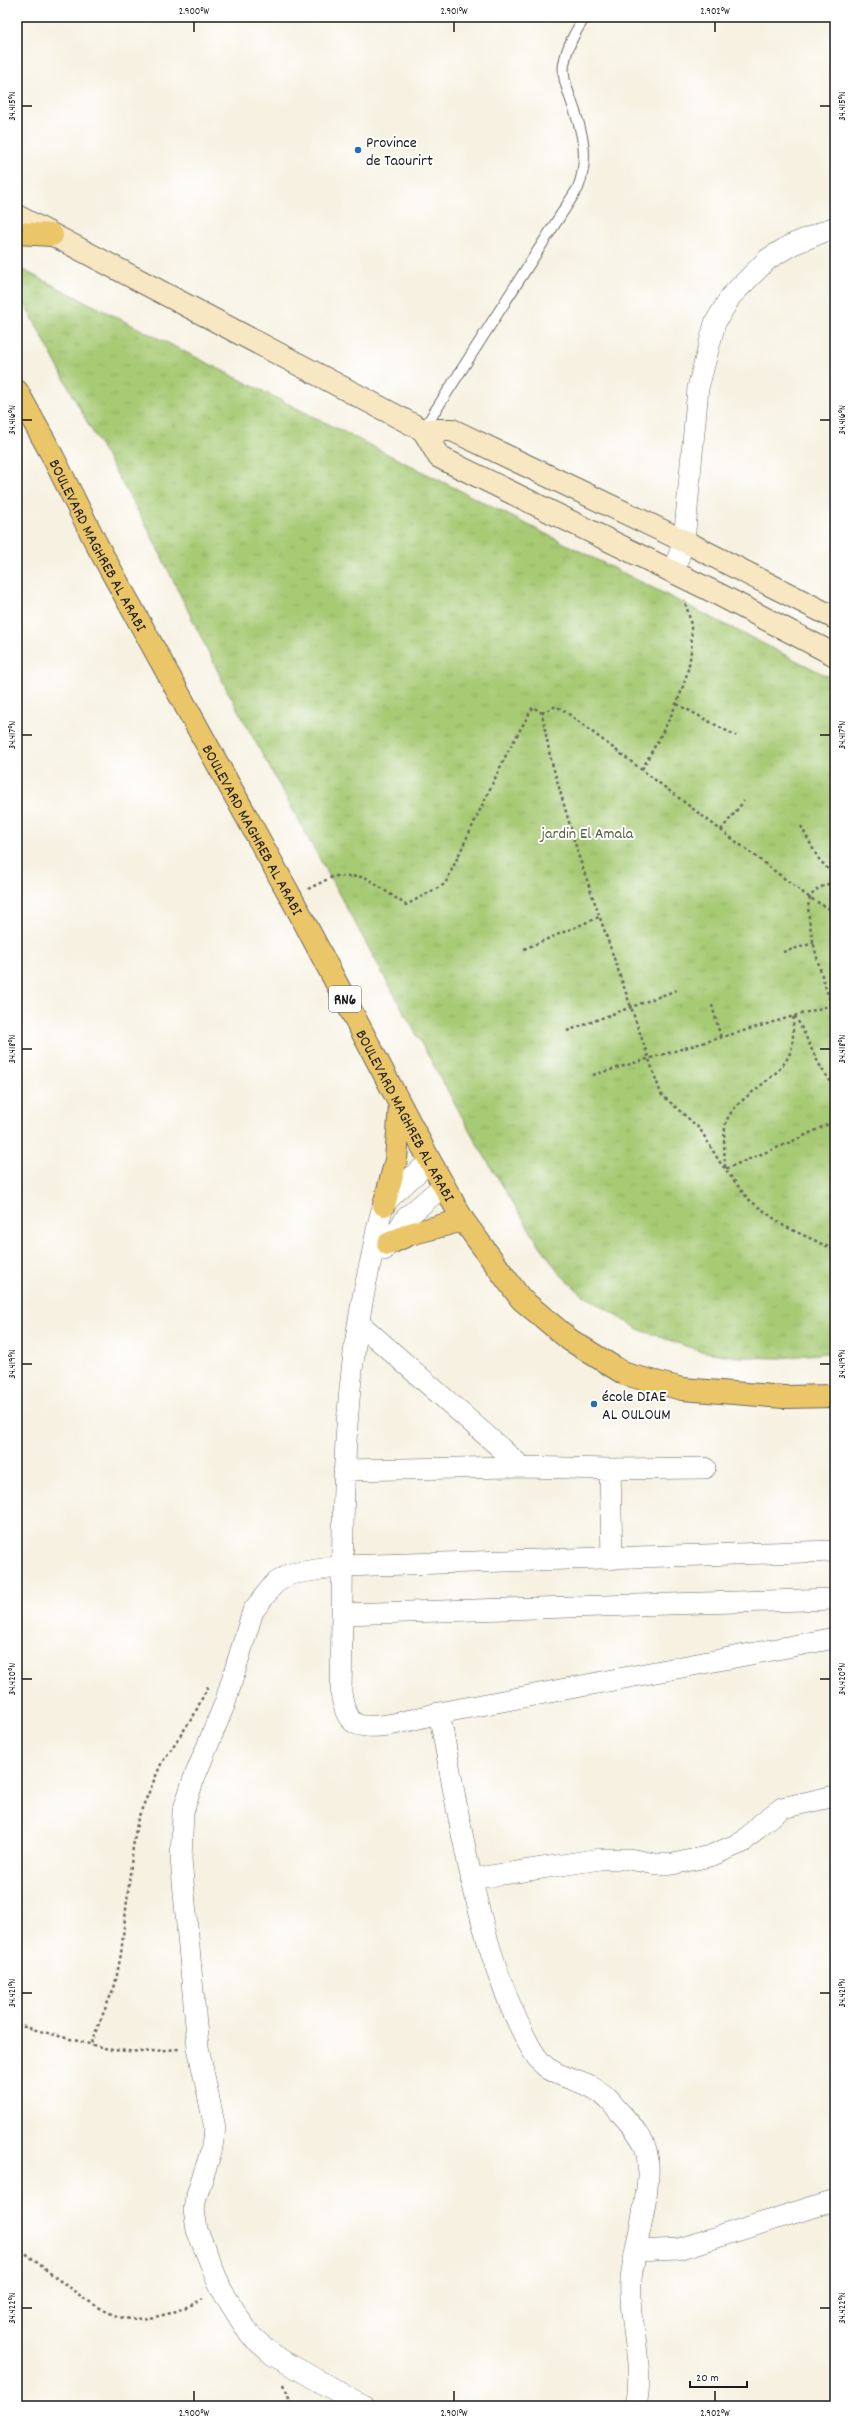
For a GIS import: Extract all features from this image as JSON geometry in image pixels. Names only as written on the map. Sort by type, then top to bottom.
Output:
[{"type":"main road","points":[[17,233],[52,235]]},
{"type":"main road","name":"BOULEVARD MAGHREB AL ARABI","points":[[17,391],[51,453],[97,545],[291,898],[430,1161],[463,1220],[521,1299],[570,1340],[625,1374],[682,1389],[784,1397],[835,1396]]},
{"type":"main road","points":[[384,1205],[396,1160],[400,1104]]},
{"type":"main road","points":[[388,1244],[410,1234],[463,1220]]},
{"type":"street","points":[[17,216],[423,430],[452,430],[684,541],[835,618]]},
{"type":"street","points":[[673,573],[684,541],[698,388],[715,323],[732,296],[768,259],[791,246],[835,227]]},
{"type":"street","points":[[423,430],[439,458],[716,593],[835,655]]},
{"type":"street","points":[[430,1161],[384,1205],[367,1278],[359,1323],[348,1402],[344,1470],[342,1566],[341,1693],[344,1709],[351,1720],[366,1727],[380,1726],[439,1713],[835,1638]]},
{"type":"street","points":[[367,1278],[406,1218],[444,1185]]},
{"type":"street","points":[[359,1323],[522,1467]]},
{"type":"street","points":[[344,1470],[522,1467],[610,1469],[705,1468]]},
{"type":"street","points":[[610,1469],[612,1559]]},
{"type":"street","points":[[363,2406],[273,2355],[250,2335],[221,2288],[197,2230],[194,2210],[211,2152],[214,2128],[198,2047],[181,1859],[183,1812],[193,1781],[226,1703],[253,1611],[274,1584],[290,1574],[342,1566],[612,1559],[835,1551]]},
{"type":"street","points":[[342,1614],[835,1600]]},
{"type":"street","points":[[439,1713],[471,1879],[502,1983],[525,2038],[536,2056],[547,2068],[597,2089],[608,2099],[639,2137],[646,2150],[648,2181],[631,2279],[630,2312],[639,2364],[636,2406]]},
{"type":"street","points":[[471,1879],[600,1859],[629,1860],[655,1864],[673,1864],[710,1856],[743,1842],[762,1823],[782,1808],[835,1796]]},
{"type":"street","points":[[636,2251],[679,2249],[835,2200]]},
{"type":"lane","points":[[423,430],[578,188],[586,158],[583,137],[564,78],[564,65],[572,38],[585,17]]},
{"type":"path","points":[[642,769],[677,704],[688,669],[690,634],[688,609],[673,573]]},
{"type":"path","points":[[677,704],[736,736]]},
{"type":"path","points":[[542,713],[556,706],[642,769],[810,898],[835,912]]},
{"type":"path","points":[[291,898],[334,876],[366,877],[406,905],[445,884],[506,755],[533,707],[542,713],[550,756],[599,917],[632,1007],[661,1094],[700,1129],[748,1199],[778,1221],[835,1250]]},
{"type":"path","points":[[721,830],[744,801]]},
{"type":"path","points":[[801,826],[818,858],[835,877]]},
{"type":"path","points":[[835,882],[821,886],[810,898],[806,910],[814,943],[834,1004],[835,1012]]},
{"type":"path","points":[[524,948],[599,917]]},
{"type":"path","points":[[783,952],[814,943]]},
{"type":"path","points":[[567,1031],[677,990]]},
{"type":"path","points":[[593,1075],[649,1060],[834,1004]]},
{"type":"path","points":[[712,1005],[721,1038]]},
{"type":"path","points":[[794,1015],[802,1028],[822,1073],[835,1086]]},
{"type":"path","points":[[726,1169],[727,1120],[746,1096],[768,1082],[786,1061],[795,1038],[794,1015]]},
{"type":"path","points":[[726,1169],[793,1141],[835,1121]]},
{"type":"path","points":[[91,2043],[115,1985],[122,1954],[133,1847],[138,1818],[161,1764],[193,1717],[210,1680]]},
{"type":"path","points":[[17,2025],[91,2043],[112,2050],[144,2052],[198,2047]]},
{"type":"path","points":[[17,2246],[55,2277],[97,2305],[124,2318],[156,2317],[169,2313],[190,2306],[221,2288]]},
{"type":"green space","name":"jardin El Amala","points":[[17,267],[835,680],[835,1352],[780,1358],[738,1357],[700,1351],[640,1330],[583,1295],[561,1275],[536,1240],[480,1149],[227,690],[148,529],[86,420],[17,289]]},
{"type":"place","name":"Province de Taourirt","points":[[358,150]]},
{"type":"place","name":"école DIAE AL OULOUM","points":[[594,1404]]}]
